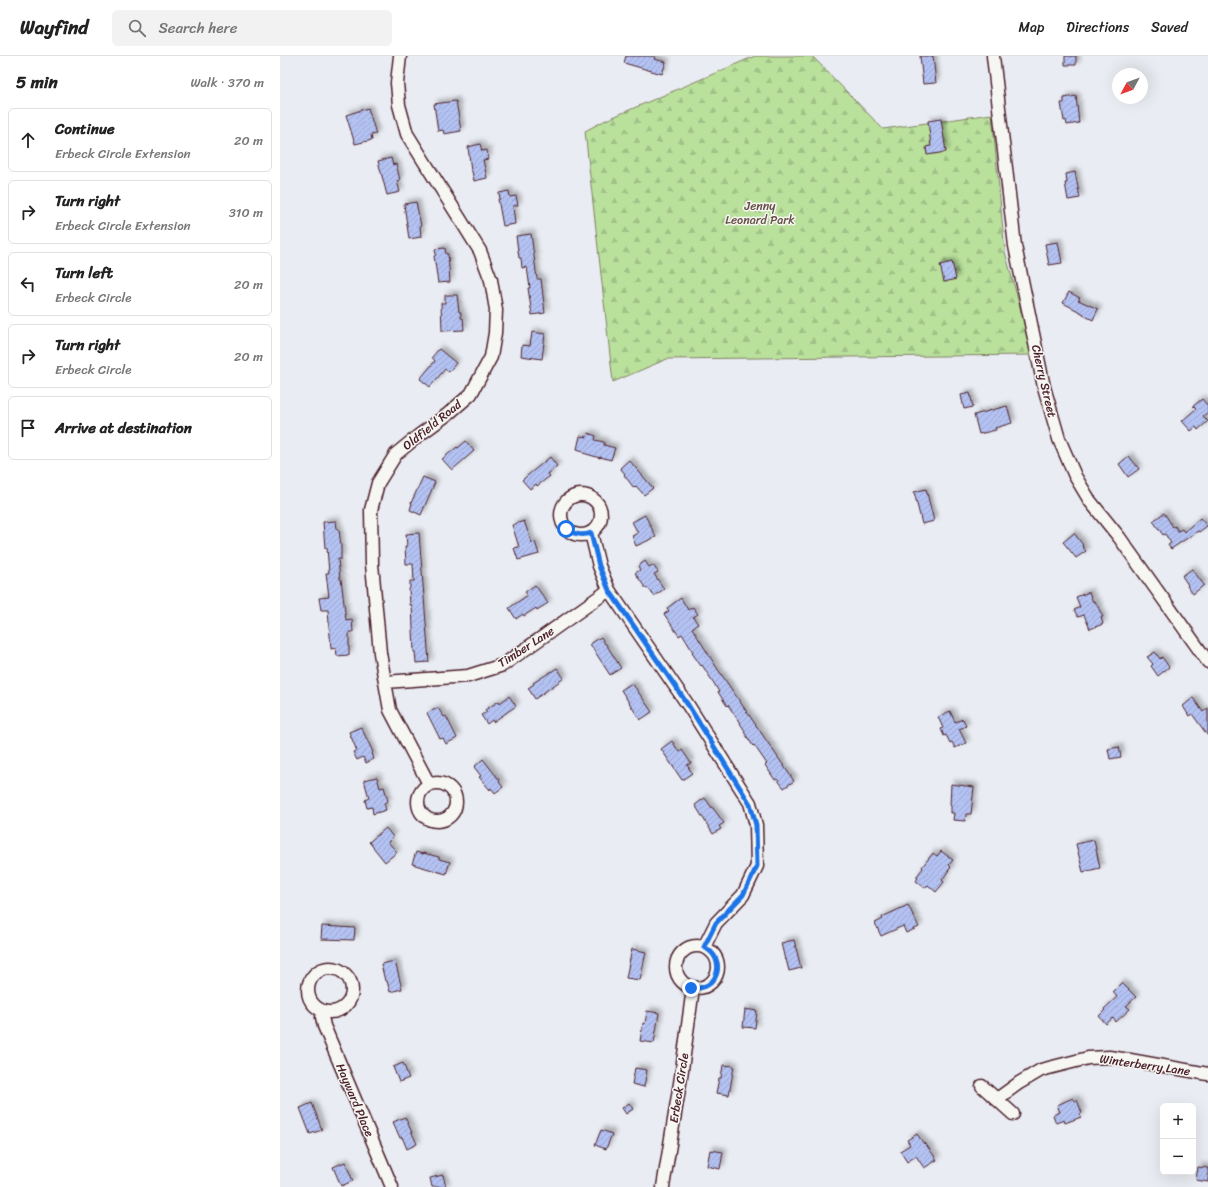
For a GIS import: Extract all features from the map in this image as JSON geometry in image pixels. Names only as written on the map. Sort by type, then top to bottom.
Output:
[{"type":"street","name":"Oldfield Road","points":[[400,56],[397,83],[399,105],[407,134],[480,251],[491,280],[496,310],[495,333],[491,357],[471,394],[448,414],[396,454],[378,482],[371,510],[372,564],[384,682],[390,710],[429,784]]},
{"type":"street","name":"Cherry Street","points":[[993,56],[1015,246],[1044,387],[1059,439],[1072,470],[1090,501],[1118,537],[1208,662]]},
{"type":"street","points":[[591,533],[599,566],[609,590],[688,705],[725,764],[750,804],[756,825],[757,866],[743,895],[716,923],[704,947]]},
{"type":"street","name":"Timber Lane","points":[[384,682],[468,676],[503,665],[609,590]]},
{"type":"street","points":[[690,946],[704,947],[713,953],[716,958],[718,967],[717,972],[713,980],[707,985],[702,988],[693,988],[684,984],[678,978],[676,970],[677,960],[680,954],[690,946]]},
{"type":"street","name":"Erbeck Circle","points":[[664,1187],[693,988]]},
{"type":"street","name":"Hayward Place","points":[[324,1011],[322,1017],[324,1026],[392,1187]]},
{"type":"street","name":"Winterberry Lane","points":[[997,1099],[1019,1083],[1041,1070],[1088,1058],[1130,1060],[1208,1074]]},
{"type":"street","points":[[982,1086],[1013,1114]]},
{"type":"green space","name":"Jenny Leonard Park","points":[[755,56],[812,56],[883,129],[992,114],[1005,252],[1033,355],[667,359],[613,382],[585,131],[606,120]]},
{"type":"building","points":[[626,56],[655,56],[654,59],[666,62],[662,74],[624,63]]},
{"type":"building","points":[[920,56],[933,56],[936,83],[923,84]]},
{"type":"building","points":[[1065,56],[1076,56],[1076,65],[1065,65]]},
{"type":"building","points":[[1076,96],[1079,123],[1067,125],[1066,120],[1064,121],[1061,103],[1064,103],[1064,98]]},
{"type":"building","points":[[456,101],[461,131],[444,134],[443,130],[438,131],[434,104]]},
{"type":"building","points":[[368,108],[376,134],[371,135],[372,140],[355,144],[346,115]]},
{"type":"building","points":[[941,119],[946,152],[927,155],[926,147],[931,146],[928,121]]},
{"type":"building","points":[[480,144],[482,151],[487,150],[488,159],[483,160],[487,178],[474,181],[471,171],[468,147]]},
{"type":"building","points":[[391,158],[393,165],[396,164],[400,180],[397,181],[400,192],[387,195],[378,161]]},
{"type":"building","points":[[1075,172],[1080,198],[1068,200],[1065,183],[1067,183],[1066,174]]},
{"type":"building","points":[[509,191],[510,197],[516,196],[518,205],[513,206],[515,224],[503,226],[498,199],[500,199],[499,193]]},
{"type":"building","points":[[416,202],[421,226],[421,237],[409,239],[404,204]]},
{"type":"building","points":[[531,234],[537,279],[541,279],[545,313],[532,315],[527,267],[522,268],[516,236]]},
{"type":"building","points":[[1058,242],[1062,263],[1049,265],[1045,244]]},
{"type":"building","points":[[445,248],[446,254],[448,254],[450,282],[438,283],[434,256],[436,255],[435,249]]},
{"type":"building","points":[[952,262],[956,279],[944,282],[940,265]]},
{"type":"building","points":[[1069,292],[1080,298],[1078,300],[1098,309],[1093,320],[1063,303]]},
{"type":"building","points":[[445,295],[457,295],[459,312],[461,312],[461,318],[463,318],[464,330],[442,331],[441,303],[445,303]]},
{"type":"building","points":[[532,332],[545,334],[542,359],[521,356],[522,345],[530,346]]},
{"type":"building","points":[[439,349],[456,363],[449,372],[445,369],[430,387],[420,379],[435,361],[432,357]]},
{"type":"building","points":[[970,393],[973,407],[964,409],[961,395]]},
{"type":"building","points":[[1202,399],[1208,406],[1208,412],[1203,416],[1208,421],[1198,430],[1196,427],[1191,431],[1182,421],[1196,409],[1193,406]]},
{"type":"building","points":[[1007,406],[1012,423],[995,428],[996,430],[979,434],[974,415]]},
{"type":"building","points":[[588,433],[596,436],[595,440],[604,442],[604,445],[615,448],[611,460],[583,453],[583,451],[577,449],[580,436],[587,437]]},
{"type":"building","points":[[466,441],[474,451],[452,470],[442,459]]},
{"type":"building","points":[[1129,456],[1139,469],[1128,477],[1119,464]]},
{"type":"building","points":[[550,457],[557,466],[548,474],[550,476],[537,486],[536,484],[530,489],[522,480]]},
{"type":"building","points":[[629,460],[653,488],[644,495],[636,486],[634,488],[620,468]]},
{"type":"building","points":[[423,477],[435,482],[421,515],[410,510],[411,503]]},
{"type":"building","points":[[926,489],[934,521],[922,524],[914,492]]},
{"type":"building","points":[[1164,513],[1173,527],[1175,526],[1178,531],[1182,529],[1184,532],[1200,518],[1207,526],[1171,549],[1168,545],[1171,543],[1153,521]]},
{"type":"building","points":[[645,515],[656,537],[636,546],[632,536],[638,533],[632,522]]},
{"type":"building","points":[[336,521],[337,529],[339,529],[341,547],[341,559],[338,559],[346,620],[352,619],[353,632],[349,632],[349,655],[337,656],[336,648],[331,649],[328,610],[321,610],[319,598],[329,597],[326,573],[329,573],[327,548],[325,548],[323,522]]},
{"type":"building","points":[[524,521],[532,543],[535,542],[539,554],[518,560],[514,548],[519,547],[512,525]]},
{"type":"building","points":[[419,533],[429,662],[416,663],[414,652],[412,605],[410,605],[409,589],[410,581],[414,581],[413,564],[406,564],[405,546],[407,546],[406,534]]},
{"type":"building","points":[[1074,533],[1086,551],[1076,558],[1063,542]]},
{"type":"building","points":[[645,561],[649,567],[653,565],[658,572],[654,574],[664,589],[654,596],[648,588],[646,589],[635,573],[640,570],[638,566]]},
{"type":"building","points":[[1192,569],[1204,585],[1193,594],[1182,576]]},
{"type":"building","points":[[535,585],[548,603],[537,610],[536,608],[524,616],[523,614],[516,619],[509,608],[528,595],[525,592]]},
{"type":"building","points":[[1089,592],[1093,602],[1095,601],[1103,617],[1101,617],[1103,624],[1090,629],[1084,615],[1078,617],[1074,610],[1080,607],[1076,597]]},
{"type":"building","points":[[681,598],[688,610],[693,607],[698,614],[693,617],[698,624],[692,628],[717,668],[794,781],[784,788],[777,779],[775,780],[765,765],[767,764],[754,745],[753,746],[744,732],[745,731],[728,705],[727,706],[702,665],[701,666],[692,653],[693,652],[682,634],[679,636],[664,614],[669,611],[667,608]]},
{"type":"building","points":[[601,637],[621,668],[610,675],[590,644]]},
{"type":"building","points":[[1155,652],[1160,659],[1162,657],[1169,667],[1158,676],[1151,666],[1153,664],[1147,657]]},
{"type":"building","points":[[557,668],[564,678],[535,699],[528,688],[534,684],[533,683]]},
{"type":"building","points":[[632,683],[652,712],[640,720],[621,690]]},
{"type":"building","points":[[509,696],[516,706],[493,722],[492,720],[487,724],[481,715],[487,712],[485,710],[499,701],[500,703]]},
{"type":"building","points":[[1193,698],[1203,712],[1208,708],[1208,736],[1192,714],[1189,716],[1183,706]]},
{"type":"building","points":[[438,708],[444,717],[446,716],[457,738],[446,744],[443,738],[440,739],[427,713]]},
{"type":"building","points":[[950,711],[955,722],[963,719],[966,726],[959,729],[966,743],[955,748],[952,742],[950,743],[946,735],[944,736],[941,729],[943,728],[938,717]]},
{"type":"building","points":[[361,727],[373,752],[374,759],[366,763],[363,757],[357,760],[353,752],[357,751],[349,732]]},
{"type":"building","points":[[672,741],[679,752],[682,750],[691,763],[687,765],[692,773],[682,780],[661,749]]},
{"type":"building","points":[[1119,747],[1121,757],[1110,759],[1108,749]]},
{"type":"building","points":[[483,759],[503,787],[495,793],[491,788],[490,790],[479,777],[481,776],[474,767]]},
{"type":"building","points":[[377,777],[380,788],[384,787],[388,801],[384,803],[386,810],[373,814],[372,807],[367,808],[365,800],[369,798],[364,780]]},
{"type":"building","points":[[951,784],[974,787],[971,814],[966,814],[965,821],[953,820],[954,813],[951,813],[950,805]]},
{"type":"building","points":[[705,798],[724,823],[719,826],[721,829],[713,834],[695,805]]},
{"type":"building","points":[[386,828],[393,837],[388,842],[397,852],[385,862],[369,842]]},
{"type":"building","points":[[1094,840],[1100,868],[1083,872],[1076,844]]},
{"type":"building","points":[[941,851],[953,860],[949,865],[951,867],[942,880],[944,882],[936,892],[928,885],[925,888],[916,881],[918,878],[916,877],[933,853],[937,856]]},
{"type":"building","points":[[416,852],[439,857],[439,859],[450,862],[446,874],[412,864]]},
{"type":"building","points":[[908,905],[919,927],[906,933],[903,926],[881,936],[875,923],[883,919],[882,917]]},
{"type":"building","points":[[322,926],[355,928],[354,940],[321,939]]},
{"type":"building","points":[[794,940],[801,968],[789,971],[781,943]]},
{"type":"building","points":[[632,949],[646,952],[640,980],[626,978]]},
{"type":"building","points":[[395,961],[402,989],[390,992],[387,981],[385,981],[381,964]]},
{"type":"building","points":[[1122,983],[1136,997],[1126,1006],[1130,1009],[1116,1022],[1113,1018],[1106,1024],[1099,1016],[1117,997],[1113,992]]},
{"type":"building","points":[[745,1009],[757,1011],[755,1028],[743,1027]]},
{"type":"building","points":[[647,1011],[659,1013],[654,1043],[640,1041]]},
{"type":"building","points":[[403,1063],[409,1078],[399,1082],[393,1067]]},
{"type":"building","points":[[723,1065],[734,1066],[729,1095],[716,1093],[719,1078],[721,1078]]},
{"type":"building","points":[[635,1068],[647,1070],[644,1087],[632,1084]]},
{"type":"building","points":[[1073,1098],[1075,1101],[1077,1100],[1082,1113],[1080,1114],[1081,1117],[1065,1123],[1064,1120],[1056,1123],[1053,1115],[1060,1112],[1057,1105]]},
{"type":"building","points":[[312,1103],[322,1130],[310,1134],[300,1108]]},
{"type":"building","points":[[629,1103],[633,1109],[626,1114],[622,1108]]},
{"type":"building","points":[[405,1117],[417,1144],[407,1149],[393,1122]]},
{"type":"building","points":[[601,1130],[612,1134],[606,1149],[595,1145]]},
{"type":"building","points":[[917,1134],[937,1160],[924,1168],[916,1156],[907,1162],[900,1151],[910,1145],[907,1140]]},
{"type":"building","points":[[710,1150],[723,1152],[720,1169],[707,1166]]},
{"type":"building","points":[[345,1162],[353,1181],[341,1186],[333,1167]]},
{"type":"building","points":[[1198,1167],[1208,1168],[1208,1182],[1196,1180]]},
{"type":"building","points":[[443,1175],[446,1187],[432,1187],[430,1178]]},
{"type":"route","points":[[566,529],[578,535],[591,533],[599,566],[609,590],[688,705],[750,804],[756,825],[757,866],[743,895],[716,923],[704,947],[709,949],[716,958],[718,967],[716,977],[705,987],[691,988]]}]
